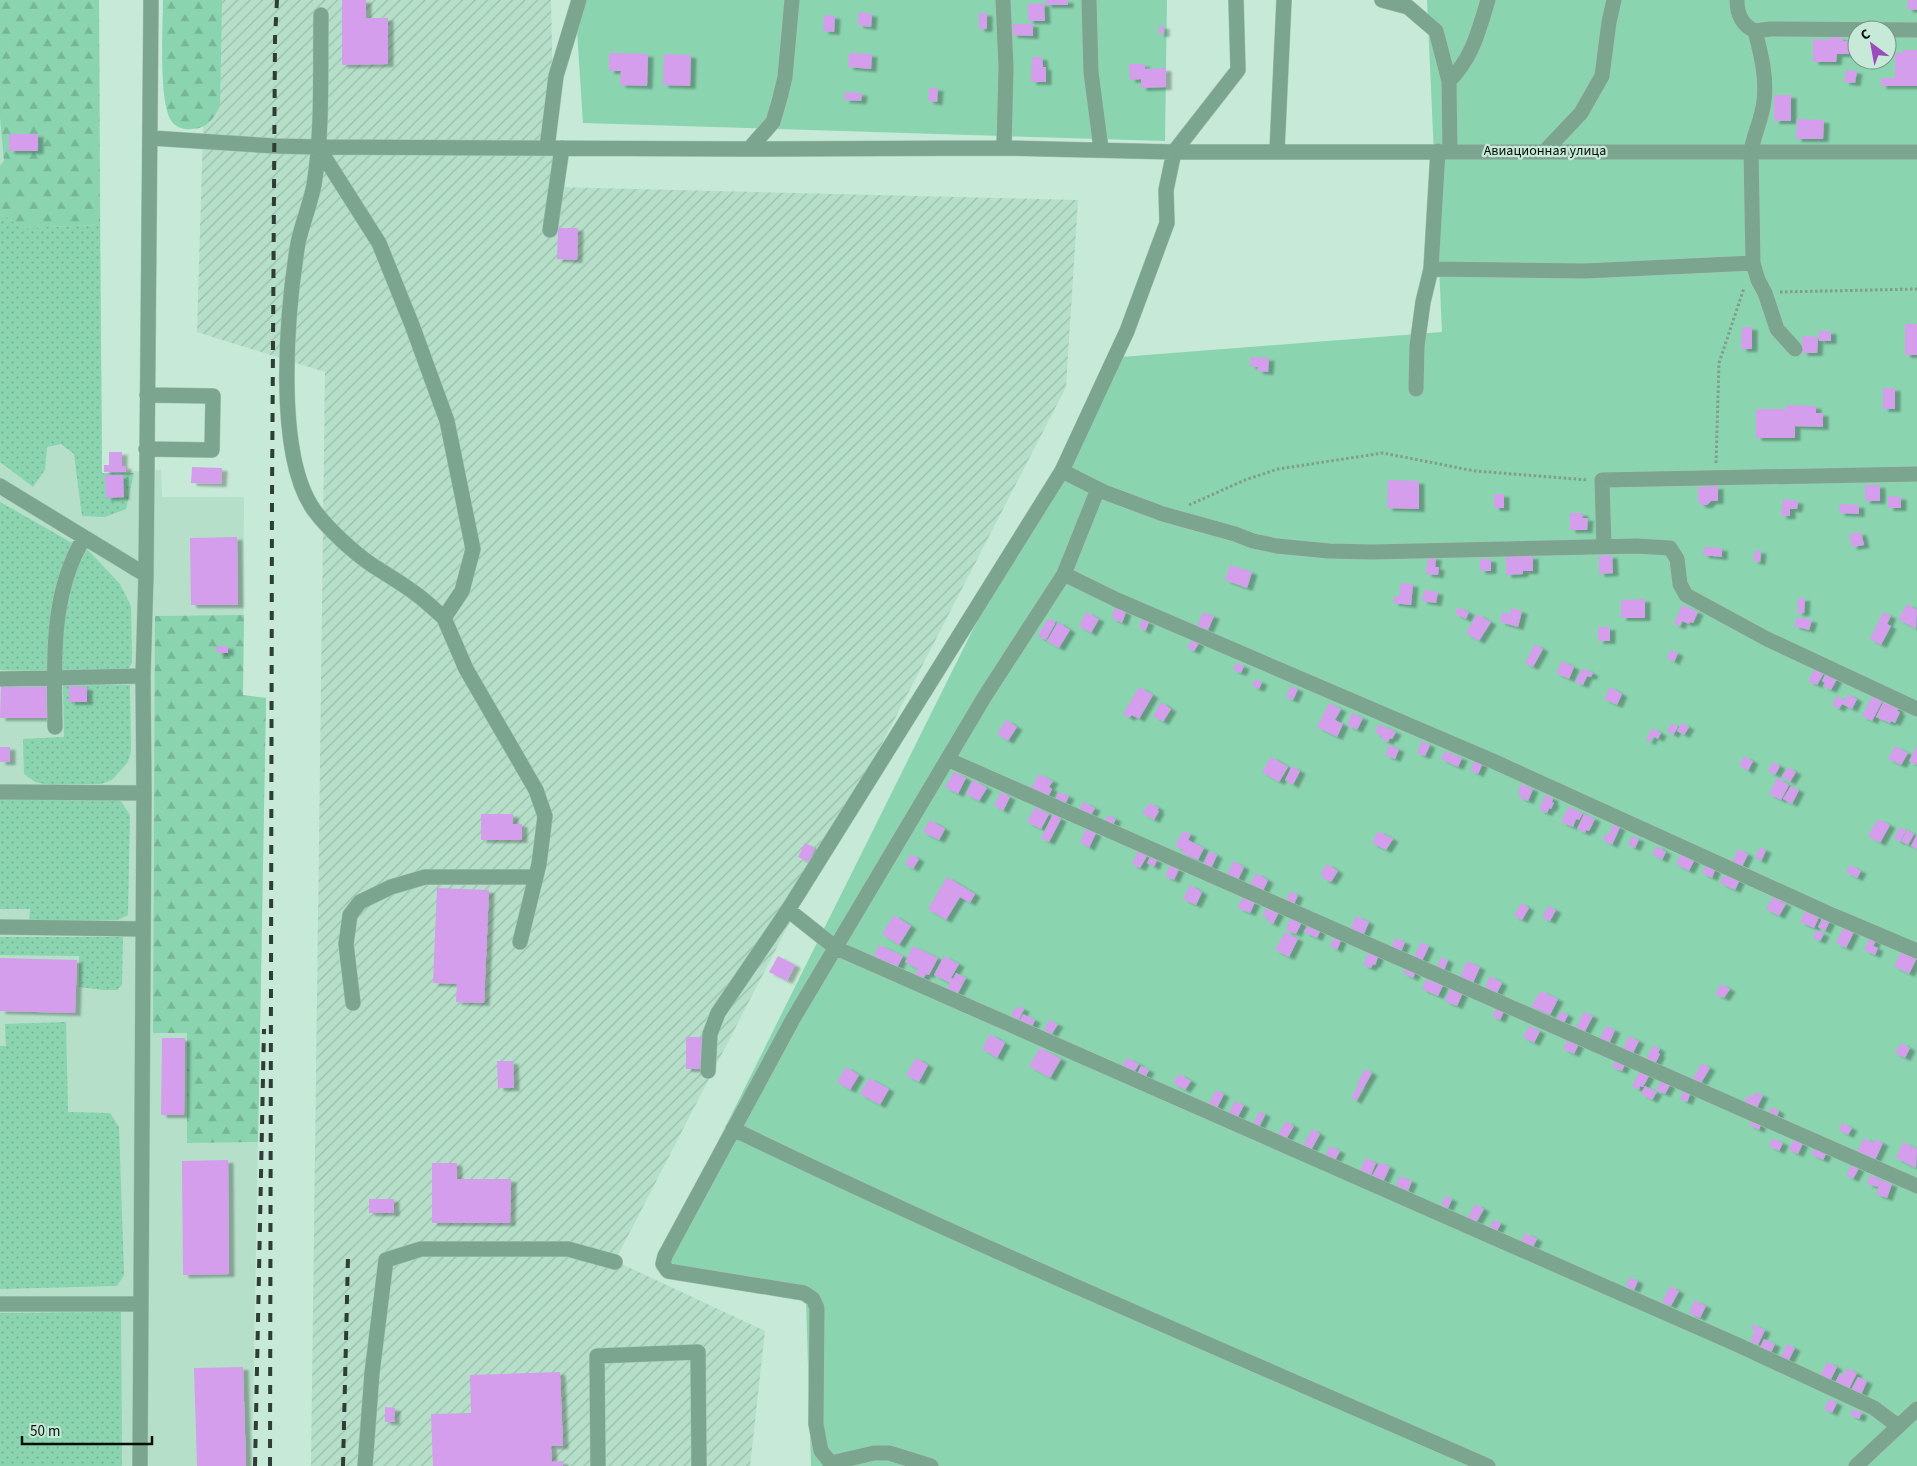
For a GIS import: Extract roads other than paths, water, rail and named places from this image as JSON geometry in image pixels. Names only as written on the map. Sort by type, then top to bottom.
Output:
[{"type":"street","points":[[140,1466],[143,676],[146,574],[151,0]]},
{"type":"street","points":[[550,230],[556,76],[579,0]]},
{"type":"street","points":[[749,149],[773,122],[780,98],[785,77],[792,0]]},
{"type":"street","points":[[1003,0],[1006,67],[1004,148]]},
{"type":"street","points":[[1089,0],[1091,72],[1101,149]]},
{"type":"street","points":[[708,1071],[710,1034],[718,1013],[788,910],[1062,471],[1127,331],[1167,223],[1166,190],[1174,152],[1238,70],[1236,0]]},
{"type":"street","points":[[1277,151],[1284,0]]},
{"type":"street","points":[[1382,0],[1408,7],[1436,31],[1449,82],[1432,270],[1423,302],[1417,346],[1416,390]]},
{"type":"street","points":[[1449,82],[1473,48],[1488,0]]},
{"type":"street","points":[[1545,151],[1581,113],[1602,76],[1609,22],[1614,0]]},
{"type":"street","points":[[1737,0],[1738,13],[1742,22],[1755,31],[1770,29],[1917,30]]},
{"type":"street","points":[[320,15],[318,146],[314,186],[299,242],[287,338],[289,412],[294,460],[304,491],[314,510],[335,533],[369,563],[416,594],[444,618],[466,669],[536,790],[545,816],[535,877],[520,942]]},
{"type":"street","points":[[1755,31],[1765,80],[1764,102],[1753,136],[1751,151],[1754,263],[1758,280],[1777,330],[1795,349]]},
{"type":"street","name":"Авиационная улица","points":[[151,138],[275,146],[749,149],[1004,148],[1174,152],[1917,152]]},
{"type":"street","points":[[318,146],[379,243],[412,325],[447,421],[473,549],[462,591],[444,618]]},
{"type":"street","points":[[1432,270],[1585,271],[1754,263]]},
{"type":"street","points":[[146,449],[212,450],[213,396],[147,395]]},
{"type":"street","points":[[1062,471],[1098,489],[1163,514],[1235,534],[1253,541],[1277,546],[1329,551],[1381,552],[1604,547],[1670,548],[1677,559],[1680,584],[1686,595],[1767,639],[1917,709]]},
{"type":"street","points":[[1604,547],[1602,480],[1917,474]]},
{"type":"street","points":[[0,486],[146,574]]},
{"type":"street","points":[[932,1466],[889,1453],[874,1453],[830,1464],[821,1451],[816,1424],[817,1308],[814,1299],[804,1293],[668,1271],[663,1264],[672,1242],[793,1019],[949,760],[985,696],[1064,574],[1098,489]]},
{"type":"street","points":[[55,727],[54,676],[56,640],[63,589],[75,552],[84,538]]},
{"type":"street","points":[[1064,574],[1117,600],[1495,762],[1832,915],[1917,951]]},
{"type":"street","points":[[0,679],[54,676],[143,676]]},
{"type":"street","points":[[949,760],[1917,1186]]},
{"type":"street","points":[[0,792],[144,793]]},
{"type":"street","points":[[353,1003],[346,944],[350,916],[360,902],[391,887],[425,877],[535,877]]},
{"type":"street","points":[[788,910],[836,948],[1738,1345],[1874,1408],[1898,1426]]},
{"type":"street","points":[[0,927],[143,928]]},
{"type":"street","points":[[733,1129],[863,1192],[1488,1466]]},
{"type":"street","points":[[365,1466],[372,1373],[386,1260],[421,1249],[568,1249],[615,1262]]},
{"type":"street","points":[[0,1304],[141,1304]]},
{"type":"street","points":[[598,1466],[597,1356],[698,1352],[699,1466]]},
{"type":"street","points":[[1856,1466],[1917,1409]]},
{"type":"railway","points":[[270,1466],[272,497],[275,38],[277,0]]},
{"type":"railway","points":[[255,1466],[264,1029]]},
{"type":"railway","points":[[343,1466],[348,1257]]}]
